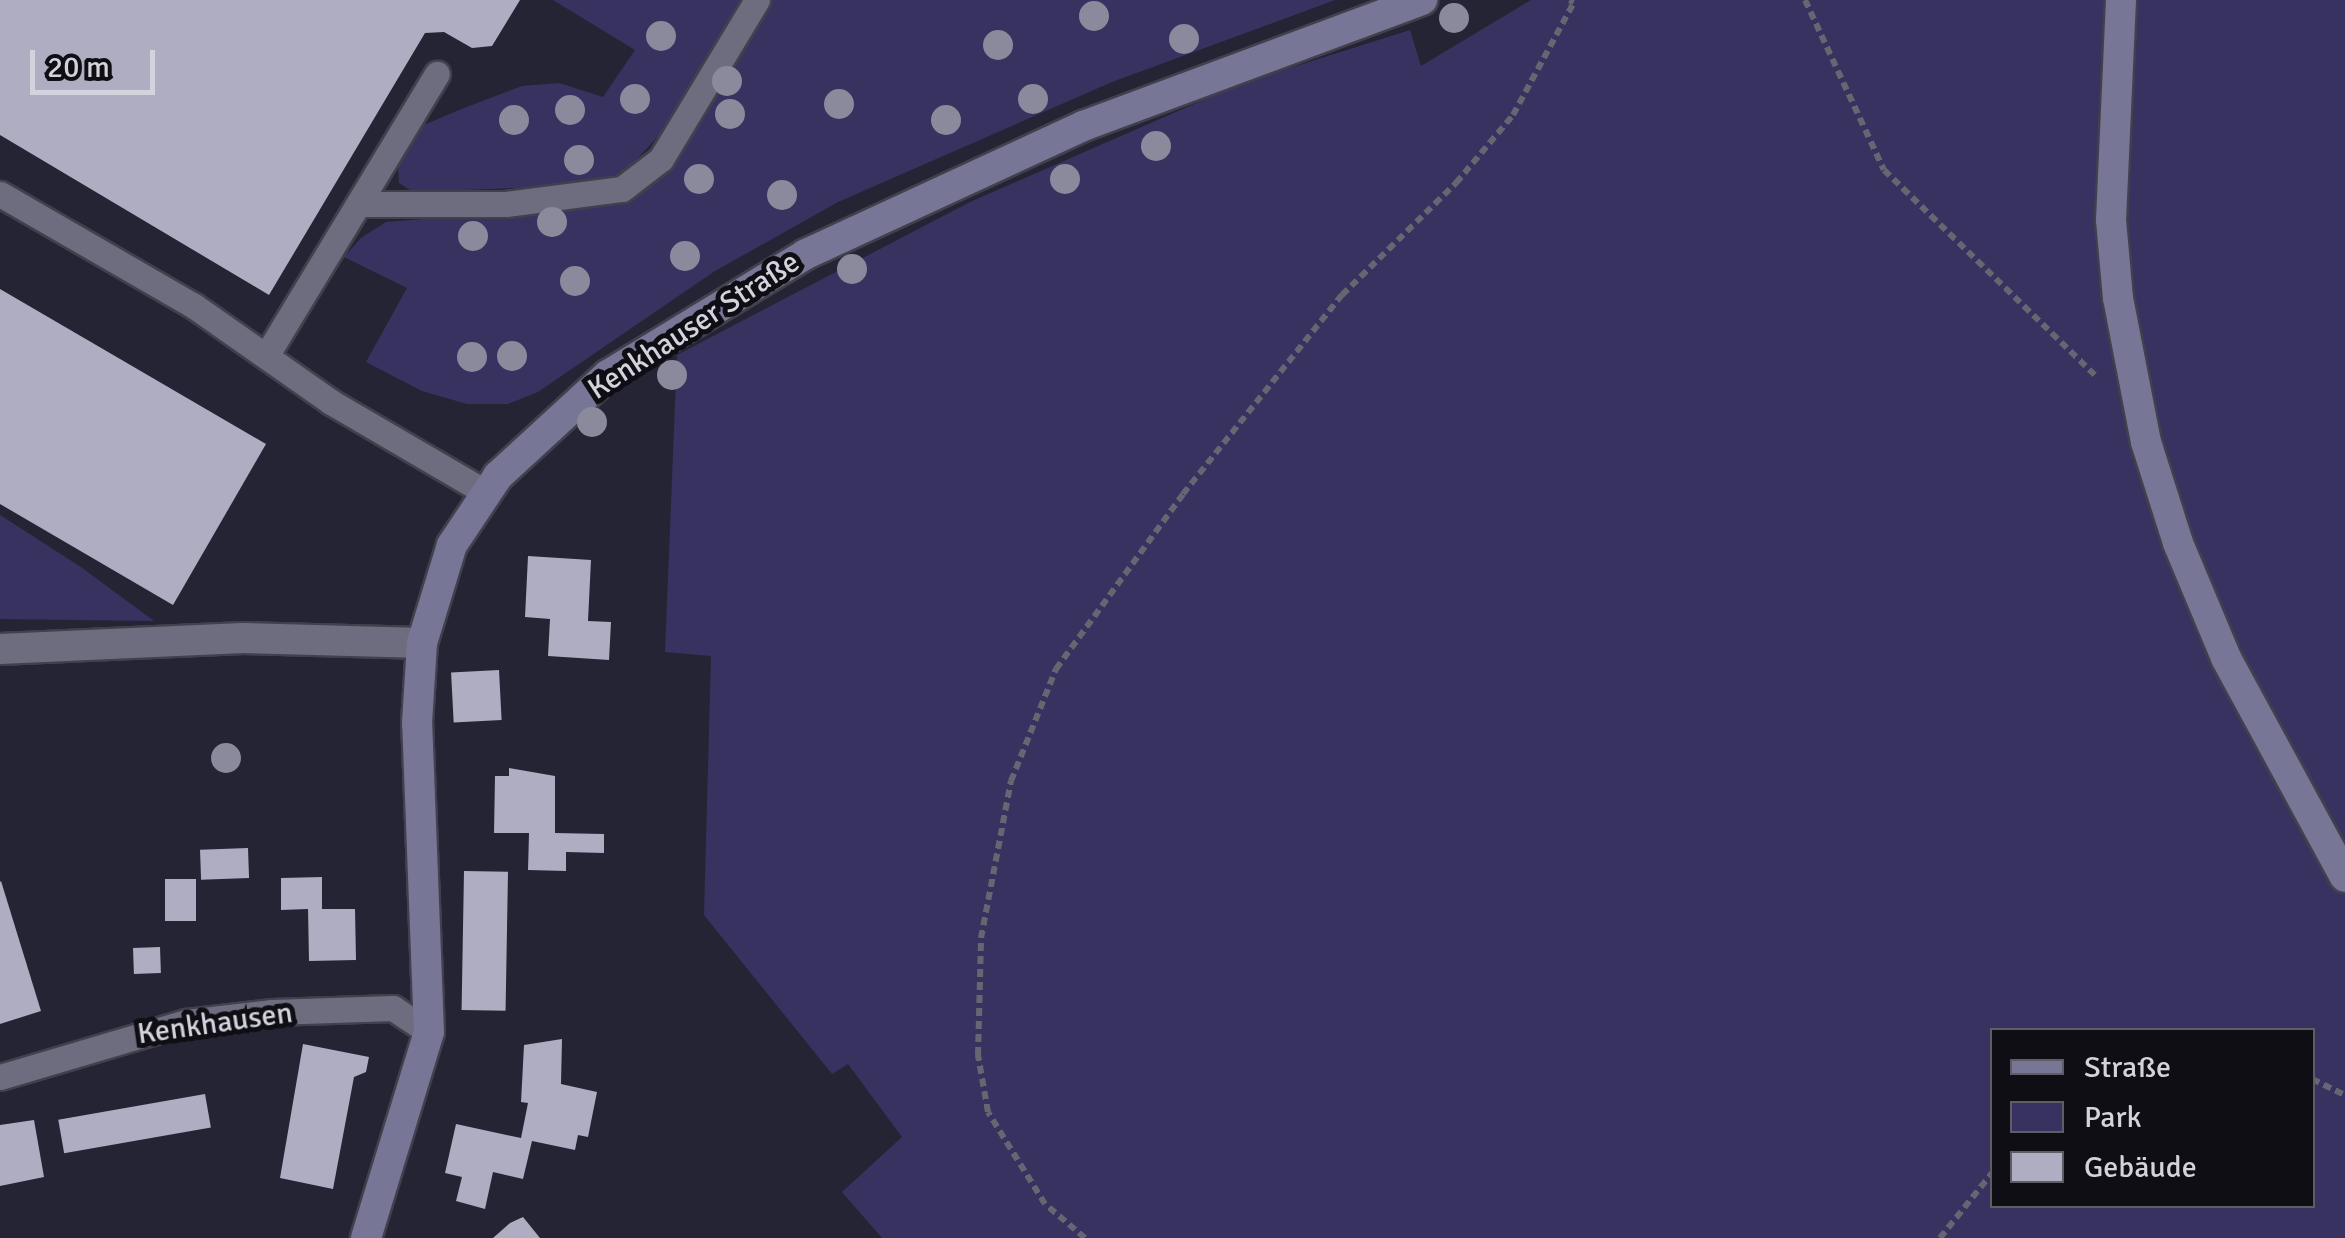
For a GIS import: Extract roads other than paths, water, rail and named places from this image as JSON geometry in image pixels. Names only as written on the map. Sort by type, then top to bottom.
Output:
[{"type":"street","name":"Kenkhauser Straße","points":[[366,1238],[429,1032],[417,723],[422,644],[441,570],[485,492],[608,375],[806,254],[1083,126],[1422,0]]},
{"type":"street","points":[[2122,0],[2111,220],[2136,400],[2199,598],[2345,878]]},
{"type":"street","points":[[0,650],[243,638],[422,644]]},
{"type":"lane","points":[[359,204],[506,204],[622,188],[661,160],[757,0]]},
{"type":"lane","points":[[266,356],[436,74]]},
{"type":"lane","points":[[0,194],[194,306],[266,356],[485,492]]},
{"type":"lane","name":"Kenkhausen","points":[[0,1076],[186,1022],[272,1012],[393,1008],[429,1032]]}]
